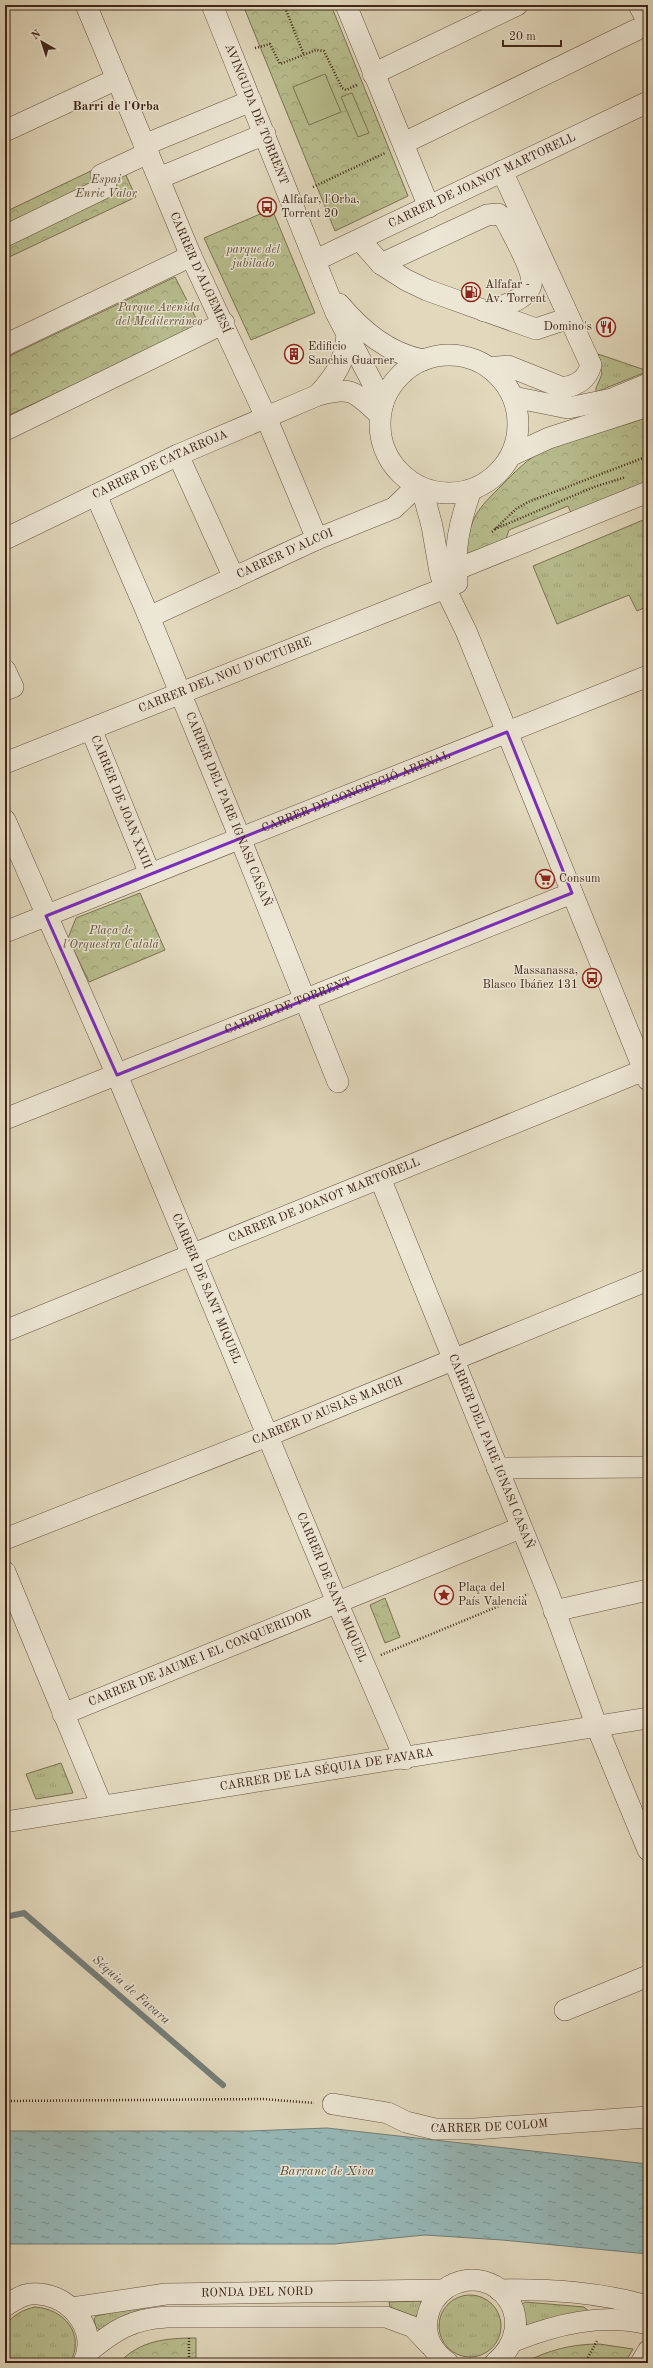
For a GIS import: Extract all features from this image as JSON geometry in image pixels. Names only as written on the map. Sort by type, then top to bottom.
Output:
[{"type":"street","name":"CARRER D’ALGEMESÍ","points":[[86,5],[191,256],[224,323],[266,417],[317,539]]},
{"type":"street","name":"AVINGUDA DE TORRENT","points":[[212,5],[347,336],[382,409]]},
{"type":"street","points":[[346,5],[368,78],[429,207]]},
{"type":"street","points":[[368,78],[517,5]]},
{"type":"street","points":[[408,141],[642,26],[639,5]]},
{"type":"street","points":[[5,131],[117,79]]},
{"type":"street","points":[[5,236],[106,187],[101,175],[146,149],[251,101]]},
{"type":"street","name":"CARRER DE JOANOT MARTORELL","points":[[316,260],[648,102]]},
{"type":"street","points":[[159,178],[265,134]]},
{"type":"street","points":[[490,368],[508,366],[563,388],[582,381],[589,372],[591,365],[502,172]]},
{"type":"street","points":[[381,264],[487,215],[498,214],[505,219],[529,269],[531,284],[528,291],[520,297],[484,311]]},
{"type":"street","points":[[360,240],[381,264],[406,280],[427,290],[536,329],[570,318]]},
{"type":"street","points":[[5,345],[191,256]]},
{"type":"street","points":[[328,290],[349,316],[375,340],[409,357],[423,360]]},
{"type":"street","points":[[5,430],[224,323]]},
{"type":"street","name":"CARRER DE CATARROJA","points":[[318,395],[335,377],[345,355],[347,336]]},
{"type":"street","points":[[446,355],[469,358],[490,368],[504,381],[513,397],[518,416],[518,436],[512,455],[502,470],[488,482],[471,490],[444,493],[420,487],[400,473],[387,456],[381,436],[382,409],[392,385],[406,370],[423,360],[446,355]]},
{"type":"street","points":[[513,397],[568,408],[612,399],[648,384]]},
{"type":"street","name":"CARRER DE CATARROJA","points":[[5,539],[178,455],[318,395],[336,390],[352,391],[382,409]]},
{"type":"street","points":[[512,455],[549,438],[648,406]]},
{"type":"street","points":[[178,455],[234,578]]},
{"type":"street","points":[[420,487],[432,526],[436,556],[445,588],[466,631],[646,1075]]},
{"type":"street","name":"CARRER D'ALCOI","points":[[149,617],[317,539],[394,508],[420,487]]},
{"type":"street","points":[[466,631],[455,570],[455,553],[461,520],[471,490]]},
{"type":"street","points":[[455,570],[648,492]]},
{"type":"street","name":"CARRER DEL PARE IGNASI CASAÑ","points":[[96,495],[181,694],[338,1082]]},
{"type":"street","name":"CARRER DEL NOU D'OCTUBRE","points":[[5,763],[445,588]]},
{"type":"street","name":"CARRER DE CONCEPCIÓ ARENAL","points":[[5,932],[648,676]]},
{"type":"street","name":"CARRER DE JOAN XXIII","points":[[91,730],[150,874]]},
{"type":"street","name":"CARRER DE SANT MIQUEL","points":[[5,820],[117,1075],[266,1436],[336,1602],[405,1759]]},
{"type":"street","name":"CARRER DE TORRENT","points":[[5,1119],[572,893]]},
{"type":"street","name":"CARRER DE JOANOT MARTORELL","points":[[5,1331],[380,1178],[646,1075]]},
{"type":"street","name":"CARRER DEL PARE IGNASI CASAÑ","points":[[380,1178],[454,1359],[520,1528],[552,1603],[597,1727],[648,1850]]},
{"type":"street","name":"CARRER D'AUSIÀS MARCH","points":[[5,1539],[266,1436],[648,1280]]},
{"type":"street","points":[[497,1468],[648,1467]]},
{"type":"street","points":[[336,1602],[520,1528]]},
{"type":"street","points":[[5,1572],[102,1806]]},
{"type":"street","points":[[552,1603],[648,1590]]},
{"type":"street","name":"CARRER DE JAUME I EL CONQUERIDOR","points":[[63,1714],[336,1602]]},
{"type":"street","name":"CARRER DE LA SÉQUIA DE FAVARA","points":[[5,1822],[405,1759],[648,1718]]},
{"type":"street","points":[[564,2010],[648,1976]]},
{"type":"street","name":"CARRER DE COLOM","points":[[333,2104],[388,2113],[406,2122],[435,2129],[648,2117]]},
{"type":"street","points":[[438,2356],[426,2328],[428,2314],[434,2300],[443,2290],[456,2283],[471,2280],[486,2282],[499,2290],[509,2300],[515,2314],[516,2329],[514,2341],[505,2354],[495,2363]]},
{"type":"street","name":"RONDA DEL NORD","points":[[72,2308],[166,2294],[443,2290]]},
{"type":"street","points":[[499,2290],[574,2291],[602,2295],[648,2306]]},
{"type":"street","points":[[5,2306],[15,2299],[30,2294],[45,2294],[60,2299],[72,2308],[81,2320],[86,2334],[86,2357]]},
{"type":"street","name":"RONDA DEL NORD","points":[[86,2357],[117,2329],[131,2323],[167,2317],[386,2316],[413,2327],[438,2356]]},
{"type":"street","points":[[514,2341],[546,2328],[578,2321],[607,2319],[648,2324]]},
{"type":"street","points":[[641,2363],[648,2351]]},
{"type":"path","points":[[284,5],[304,55]]},
{"type":"path","points":[[255,48],[270,44],[280,64],[316,50],[326,53],[343,90],[368,78]]},
{"type":"path","points":[[313,187],[390,151]]},
{"type":"path","points":[[490,534],[516,508],[528,502],[648,456]]},
{"type":"path","points":[[495,529],[594,487],[629,476]]},
{"type":"path","points":[[362,1662],[536,1590],[552,1603]]},
{"type":"path","points":[[5,2101],[263,2099],[333,2104]]},
{"type":"path","points":[[189,2335],[189,2363]]},
{"type":"path","points":[[585,2363],[597,2341]]},
{"type":"highlighted area","points":[[507,732],[572,893],[117,1075],[46,916]]},
{"type":"green space","points":[[243,5],[331,5],[408,196],[335,231]]},
{"type":"green space","points":[[325,74],[341,112],[309,125],[293,87]]},
{"type":"green space","points":[[352,93],[369,133],[358,137],[341,97]]},
{"type":"green space","name":"Espai Enric Valor","points":[[118,158],[136,197],[5,259],[5,212]]},
{"type":"green space","name":"parque del jubilado","points":[[272,209],[315,313],[251,340],[204,238]]},
{"type":"green space","name":"Parque Avenida del Mediterráneo","points":[[175,277],[200,326],[5,417],[5,358]]},
{"type":"green space","points":[[598,354],[645,370],[646,372],[596,392],[596,388],[602,374]]},
{"type":"green space","points":[[648,417],[648,483],[571,513],[568,506],[509,530],[506,539],[466,554],[470,531],[476,514],[512,475],[532,458],[555,445]]},
{"type":"green space","points":[[648,518],[648,606],[637,611],[629,595],[557,624],[533,566]]},
{"type":"green space","name":"Plaça de l'Orquestra Catalá","points":[[140,893],[165,950],[89,982],[68,938],[76,918]]},
{"type":"green space","points":[[385,1598],[400,1637],[385,1643],[370,1605]]},
{"type":"green space","points":[[61,1763],[73,1793],[36,1799],[26,1774]]},
{"type":"green space","points":[[470,2295],[487,2300],[492,2304],[496,2309],[501,2326],[496,2343],[492,2348],[487,2352],[470,2357],[453,2352],[448,2348],[444,2343],[439,2326],[444,2309],[448,2304],[453,2300]]},
{"type":"green space","points":[[419,2301],[423,2303],[416,2317],[390,2307],[389,2302]]},
{"type":"green space","points":[[525,2302],[584,2307],[590,2312],[527,2327],[521,2305]]},
{"type":"green space","points":[[144,2305],[145,2311],[101,2331],[96,2327],[94,2319],[96,2316]]},
{"type":"green space","points":[[35,2307],[45,2309],[63,2318],[74,2333],[74,2352],[70,2363],[5,2363],[5,2325],[18,2313]]},
{"type":"green space","points":[[196,2338],[196,2363],[119,2363],[136,2349],[154,2342]]},
{"type":"green space","points":[[599,2344],[633,2349],[625,2363],[524,2363],[551,2351],[579,2345]]},
{"type":"water","name":"Barranc de Xiva","points":[[327,2128],[648,2164],[648,2254],[502,2240],[425,2235],[334,2244],[5,2244],[5,2131],[250,2131]]},
{"type":"waterway","name":"Séquia de Favara","points":[[5,1917],[24,1913],[223,2085]]},
{"type":"place","name":"Alfafar, l'Orba, Torrent 20","points":[[267,207]]},
{"type":"place","name":"Alfafar - Av. Torrent","points":[[471,292]]},
{"type":"place","name":"Domino's","points":[[606,327]]},
{"type":"place","name":"Edificio Sanchis Guarner","points":[[294,354]]},
{"type":"place","name":"Consum","points":[[545,879]]},
{"type":"place","name":"Massanassa, Blasco Ibáñez 131","points":[[592,978]]},
{"type":"place","name":"Plaça del País Valencià","points":[[444,1595]]},
{"type":"district","name":"Barri de l'Orba","points":[[116,106]]}]
